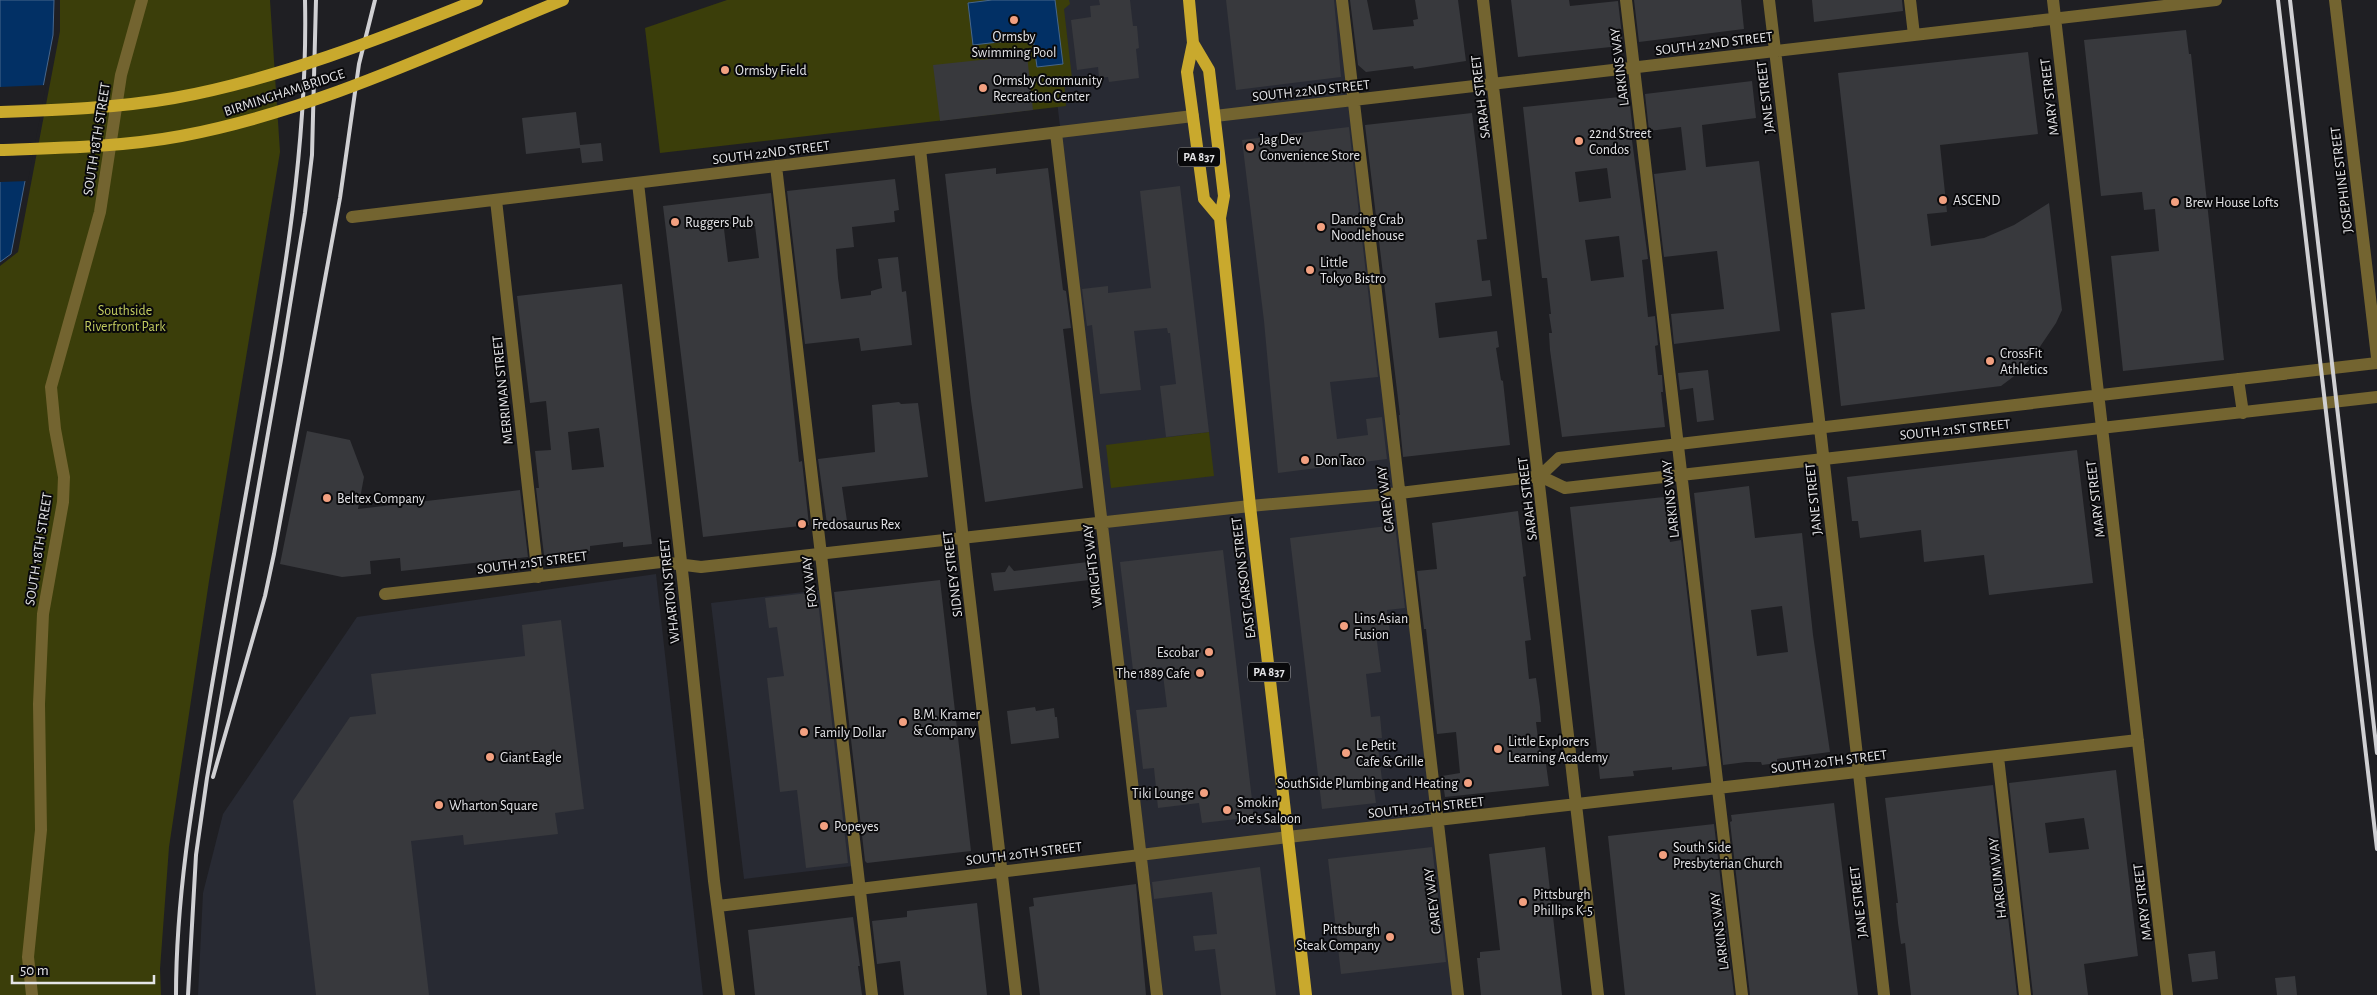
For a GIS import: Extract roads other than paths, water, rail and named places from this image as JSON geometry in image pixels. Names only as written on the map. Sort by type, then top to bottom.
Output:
[{"type":"main road","name":"BIRMINGHAM BRIDGE","points":[[0,112],[137,103],[212,90],[289,69],[477,0]]},
{"type":"main road","name":"BIRMINGHAM BRIDGE","points":[[0,150],[142,142],[180,136],[262,117],[349,88],[563,0]]},
{"type":"main road","name":"EAST CARSON STREET","points":[[1189,0],[1192,43],[1187,72],[1204,199],[1220,218]]},
{"type":"main road","name":"EAST CARSON STREET","points":[[1192,43],[1209,70],[1215,116],[1224,196],[1220,218],[1250,506],[1306,995]]},
{"type":"street","name":"SOUTH 18TH STREET","points":[[32,995],[28,957],[42,830],[39,704],[43,614],[63,502],[64,477],[55,429],[51,386],[100,212],[122,75],[142,0]]},
{"type":"street","name":"CAREY WAY","points":[[1342,0],[1458,995]]},
{"type":"street","name":"SARAH STREET","points":[[1484,0],[1598,995]]},
{"type":"street","name":"LARKINS WAY","points":[[1626,0],[1742,995]]},
{"type":"street","name":"JANE STREET","points":[[1769,0],[1824,458],[1884,995]]},
{"type":"street","points":[[1910,0],[1914,36]]},
{"type":"street","name":"MARY STREET","points":[[2053,0],[2168,995]]},
{"type":"street","name":"SOUTH 22ND STREET","points":[[1215,116],[1354,101],[1493,82],[1914,36],[2216,0]]},
{"type":"street","name":"JOSEPHINE STREET","points":[[2335,0],[2377,356]]},
{"type":"street","name":"SOUTH 22ND STREET","points":[[352,217],[1193,116]]},
{"type":"street","name":"WRIGHTS WAY","points":[[1056,133],[1157,995]]},
{"type":"street","name":"SIDNEY STREET","points":[[920,149],[962,538],[1016,995]]},
{"type":"street","name":"FOX WAY","points":[[776,166],[872,995]]},
{"type":"street","name":"WHARTON STREET","points":[[638,183],[729,995]]},
{"type":"street","name":"MERRIMAN STREET","points":[[496,200],[538,576]]},
{"type":"street","name":"SOUTH 21ST STREET","points":[[1540,476],[1559,458],[2377,363]]},
{"type":"street","points":[[2238,379],[2243,413]]},
{"type":"street","name":"SOUTH 21ST STREET","points":[[385,594],[661,562],[702,568],[1250,506],[1400,493],[1540,476],[1565,488],[2377,397]]},
{"type":"street","name":"SOUTH 20TH STREET","points":[[718,906],[1140,854],[1718,790],[2138,740]]},
{"type":"street","name":"HARCUM WAY","points":[[1998,757],[2025,995]]},
{"type":"water","points":[[0,0],[54,0],[53,35],[11,254],[0,262]]},
{"type":"water","name":"Ormsby Swimming Pool","points":[[992,0],[1055,0],[1063,64],[1037,67],[1033,38],[973,45],[968,3]]},
{"type":"railway","points":[[176,995],[182,887],[191,816],[214,673],[277,316],[292,211],[303,106],[305,0]]},
{"type":"railway","points":[[188,995],[196,855],[207,778],[305,213],[312,155],[316,0]]},
{"type":"railway","points":[[213,777],[265,596],[274,554],[340,198],[359,64],[375,0]]},
{"type":"railway","points":[[2278,0],[2377,849]]},
{"type":"railway","points":[[2290,0],[2377,753]]},
{"type":"place","name":"Ormsby Swimming Pool","points":[[1014,20]]},
{"type":"place","name":"Ormsby Field","points":[[725,70]]},
{"type":"place","name":"Ormsby Community Recreation Center","points":[[983,88]]},
{"type":"place","name":"22nd Street Condos","points":[[1579,141]]},
{"type":"place","name":"Jag Dev Convenience Store","points":[[1250,147]]},
{"type":"place","name":"ASCEND","points":[[1943,200]]},
{"type":"place","name":"Brew House Lofts","points":[[2175,202]]},
{"type":"place","name":"Ruggers Pub","points":[[675,222]]},
{"type":"place","name":"Dancing Crab Noodlehouse","points":[[1321,227]]},
{"type":"place","name":"Little Tokyo Bistro","points":[[1310,270]]},
{"type":"place","name":"CrossFit Athletics","points":[[1990,361]]},
{"type":"place","name":"Don Taco","points":[[1305,460]]},
{"type":"place","name":"Beltex Company","points":[[327,498]]},
{"type":"place","name":"Fredosaurus Rex","points":[[802,524]]},
{"type":"place","name":"Lins Asian Fusion","points":[[1344,626]]},
{"type":"place","name":"Escobar","points":[[1209,652]]},
{"type":"place","name":"The 1889 Cafe","points":[[1200,673]]},
{"type":"place","name":"B.M. Kramer & Company","points":[[903,722]]},
{"type":"place","name":"Family Dollar","points":[[804,732]]},
{"type":"place","name":"Little Explorers Learning Academy","points":[[1498,749]]},
{"type":"place","name":"Le Petit Cafe & Grille","points":[[1346,753]]},
{"type":"place","name":"Giant Eagle","points":[[490,757]]},
{"type":"place","name":"SouthSide Plumbing and Heating","points":[[1468,783]]},
{"type":"place","name":"Tiki Lounge","points":[[1204,793]]},
{"type":"place","name":"Wharton Square","points":[[439,805]]},
{"type":"place","name":"Smokin' Joe's Saloon","points":[[1227,810]]},
{"type":"place","name":"Popeyes","points":[[824,826]]},
{"type":"place","name":"South Side Presbyterian Church","points":[[1663,855]]},
{"type":"place","name":"Pittsburgh Phillips K-5","points":[[1523,902]]},
{"type":"place","name":"Pittsburgh Steak Company","points":[[1390,937]]},
{"type":"park label","name":"Southside Riverfront Park","points":[[125,318]]}]
